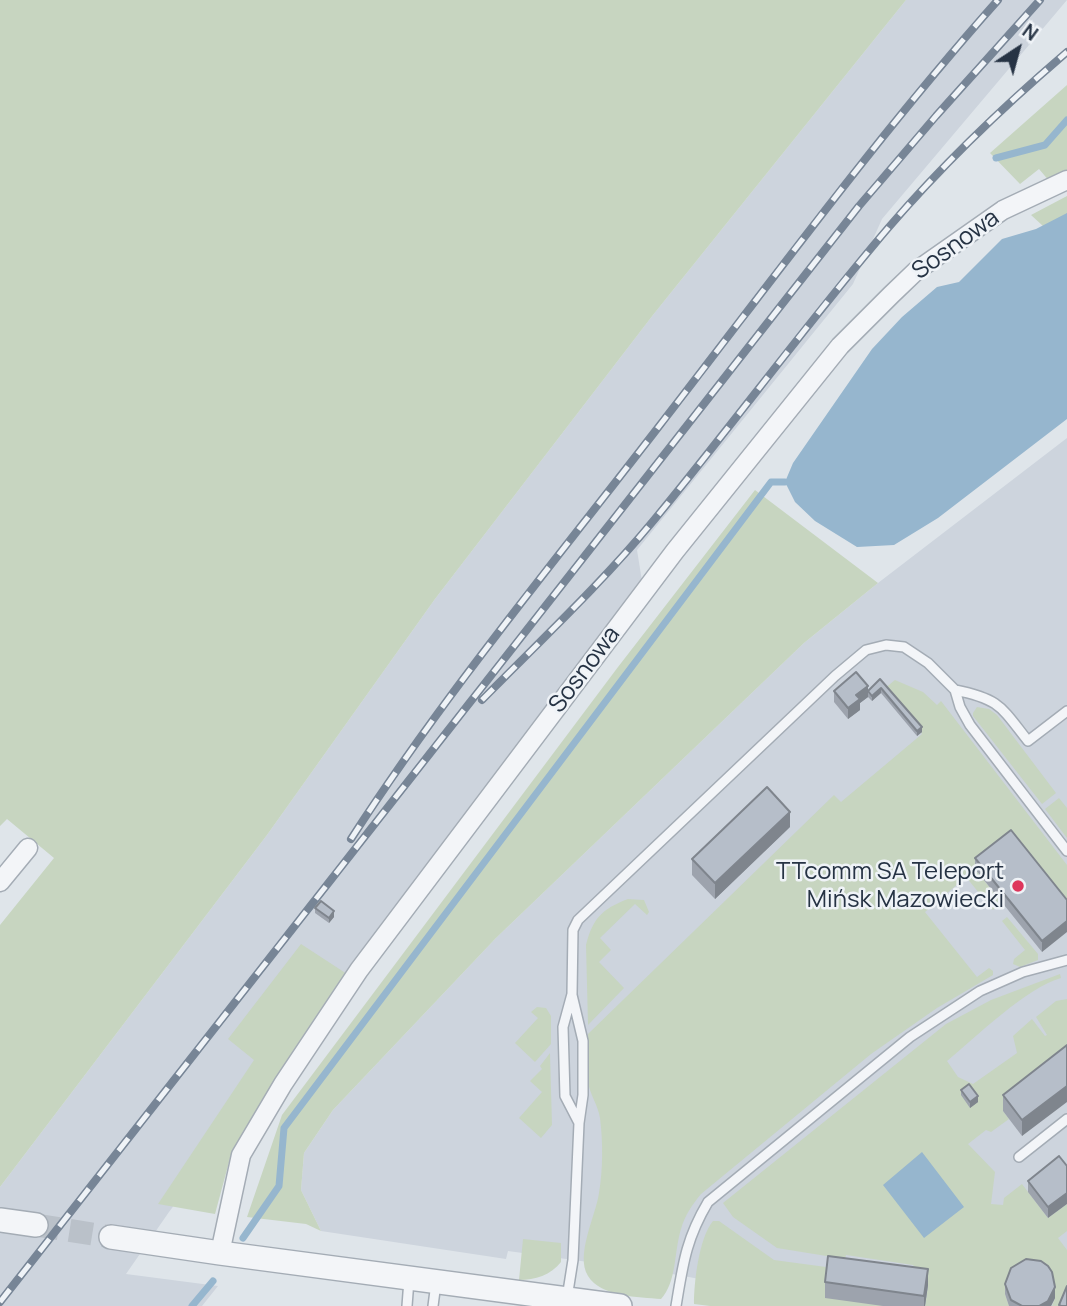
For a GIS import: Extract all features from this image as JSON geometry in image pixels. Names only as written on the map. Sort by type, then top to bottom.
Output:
[{"type":"street","name":"Sosnowa","points":[[220,1253],[241,1155],[283,1084],[359,970],[684,540],[840,346],[916,271],[1003,210],[1067,180]]},
{"type":"street","points":[[0,883],[28,848]]},
{"type":"street","points":[[0,1220],[36,1224]]},
{"type":"street","points":[[111,1237],[611,1305]]},
{"type":"lane","points":[[567,1299],[573,1260],[579,1123],[583,1094],[583,1041],[572,993],[573,930],[578,920],[866,650],[886,645],[904,647],[928,663],[956,690],[975,694],[998,704],[1028,741],[1067,711]]},
{"type":"lane","points":[[956,690],[960,707],[970,725],[1067,851]]},
{"type":"lane","points":[[676,1306],[685,1250],[696,1222],[708,1202],[910,1037],[980,991],[1023,972],[1067,960]]},
{"type":"lane","points":[[572,993],[564,1027],[565,1096],[579,1123]]},
{"type":"lane","points":[[1019,1157],[1067,1119]]},
{"type":"lane","points":[[407,1306],[409,1278]]},
{"type":"lane","points":[[433,1306],[437,1282]]},
{"type":"shaded area","points":[[906,0],[1067,0],[882,219],[853,284],[637,550],[642,581],[169,1212],[126,1274],[218,1286],[202,1306],[0,1306],[0,1187],[267,835],[435,599],[653,315]]},
{"type":"shaded area","points":[[1067,438],[1067,1306],[850,1306],[661,1272],[508,1251],[506,1259],[321,1231],[301,1190],[304,1153],[333,1110],[496,938],[804,643]]},
{"type":"green space","points":[[0,0],[906,0],[653,315],[435,599],[267,835],[0,1187],[0,925],[54,858],[7,819],[0,826]]},
{"type":"green space","points":[[1067,85],[1067,173],[1050,182],[1039,169],[1020,184],[990,153]]},
{"type":"green space","points":[[1067,196],[1067,248],[1031,215]]},
{"type":"green space","points":[[755,490],[878,583],[804,643],[496,938],[333,1110],[304,1153],[301,1190],[321,1231],[306,1224],[247,1217],[282,1115],[618,667]]},
{"type":"green space","points":[[895,680],[923,692],[937,705],[941,701],[1067,865],[1067,911],[975,869],[1002,903],[993,910],[966,877],[925,912],[977,977],[989,968],[993,975],[937,1008],[871,1054],[701,1194],[683,1224],[673,1275],[661,1299],[621,1295],[602,1288],[588,1276],[584,1257],[599,1193],[602,1156],[600,1118],[588,1082],[588,1034],[834,795],[841,802],[922,734],[884,689]]},
{"type":"green space","points":[[977,707],[989,709],[997,715],[1056,793],[1042,804],[973,716]]},
{"type":"green space","points":[[1059,798],[1067,808],[1067,838],[1045,809]]},
{"type":"green space","points":[[628,899],[644,900],[649,912],[647,915],[635,904],[600,938],[611,950],[599,962],[624,988],[588,1025],[586,945],[600,916]]},
{"type":"green space","points":[[1007,917],[1038,954],[1038,960],[1020,967],[1013,964],[1014,959],[1025,950],[1002,921]]},
{"type":"green space","points":[[301,944],[347,974],[232,1151],[215,1214],[158,1204],[254,1060],[228,1039]]},
{"type":"green space","points":[[1060,974],[1061,978],[1033,991],[947,1061],[958,1077],[973,1084],[1017,1053],[1013,1036],[1032,1019],[1045,1036],[1047,1035],[1036,1017],[1056,1001],[1067,999],[1067,1061],[1003,1111],[1009,1119],[991,1132],[986,1130],[968,1144],[995,1172],[991,1204],[1003,1205],[1004,1198],[1022,1184],[1048,1218],[1067,1204],[1067,1231],[1058,1238],[1067,1250],[1067,1297],[1063,1306],[1052,1306],[1055,1298],[1005,1294],[1009,1306],[925,1306],[928,1286],[913,1265],[846,1255],[845,1259],[777,1248],[733,1217],[723,1203],[946,1024],[991,1000]]},
{"type":"green space","points":[[537,1007],[546,1008],[551,1016],[551,1044],[535,1062],[515,1043],[538,1018],[531,1012]]},
{"type":"green space","points":[[550,1053],[552,1125],[541,1138],[519,1118],[542,1092],[530,1081],[542,1069],[540,1066]]},
{"type":"green space","points":[[713,1221],[719,1221],[774,1260],[841,1269],[883,1306],[694,1304],[701,1249]]},
{"type":"green space","points":[[523,1239],[561,1243],[561,1262],[542,1276],[519,1280]]},
{"type":"water","points":[[1067,213],[1067,419],[938,518],[894,545],[857,547],[815,521],[795,502],[785,482],[793,463],[872,349],[902,317],[937,287],[959,282],[1002,239],[1036,229]]},
{"type":"water","points":[[922,1152],[964,1207],[924,1238],[883,1185]]},
{"type":"building","points":[[856,672],[868,686],[856,695],[860,699],[848,708],[834,691]]},
{"type":"building","points":[[880,679],[922,727],[917,731],[881,688],[872,696],[868,691]]},
{"type":"building","points":[[767,787],[790,812],[715,883],[692,859]]},
{"type":"building","name":"TTcomm SA Teleport Mińsk Mazowiecki","points":[[1011,830],[1067,900],[1067,921],[1042,941],[975,858]]},
{"type":"building","points":[[321,901],[334,911],[329,918],[315,908]]},
{"type":"building","points":[[1067,1045],[1067,1086],[1022,1120],[1003,1095]]},
{"type":"building","points":[[969,1084],[978,1096],[970,1102],[961,1090]]},
{"type":"building","points":[[1059,1156],[1067,1166],[1067,1193],[1048,1207],[1028,1181]]},
{"type":"building","points":[[828,1256],[928,1269],[924,1296],[825,1282]]},
{"type":"building","points":[[1026,1259],[1041,1261],[1052,1272],[1055,1287],[1048,1301],[1039,1306],[1022,1306],[1011,1300],[1005,1284],[1011,1268]]},
{"type":"building","points":[[1067,1286],[1067,1306],[1061,1306],[1059,1305]]},
{"type":"waterway","points":[[996,158],[1045,145],[1067,120]]},
{"type":"waterway","points":[[243,1238],[279,1186],[284,1128],[771,482],[785,482]]},
{"type":"waterway","points":[[192,1306],[213,1281]]},
{"type":"tunnel","points":[[36,1225],[111,1237]]},
{"type":"railway","points":[[351,839],[424,733],[501,629],[868,156],[998,0]]},
{"type":"railway","points":[[0,1302],[859,206],[1040,0]]},
{"type":"railway","points":[[482,700],[634,544],[889,227],[975,136],[1067,52]]},
{"type":"place","name":"TTcomm SA Teleport Mińsk Mazowiecki","points":[[1018,886]]}]
